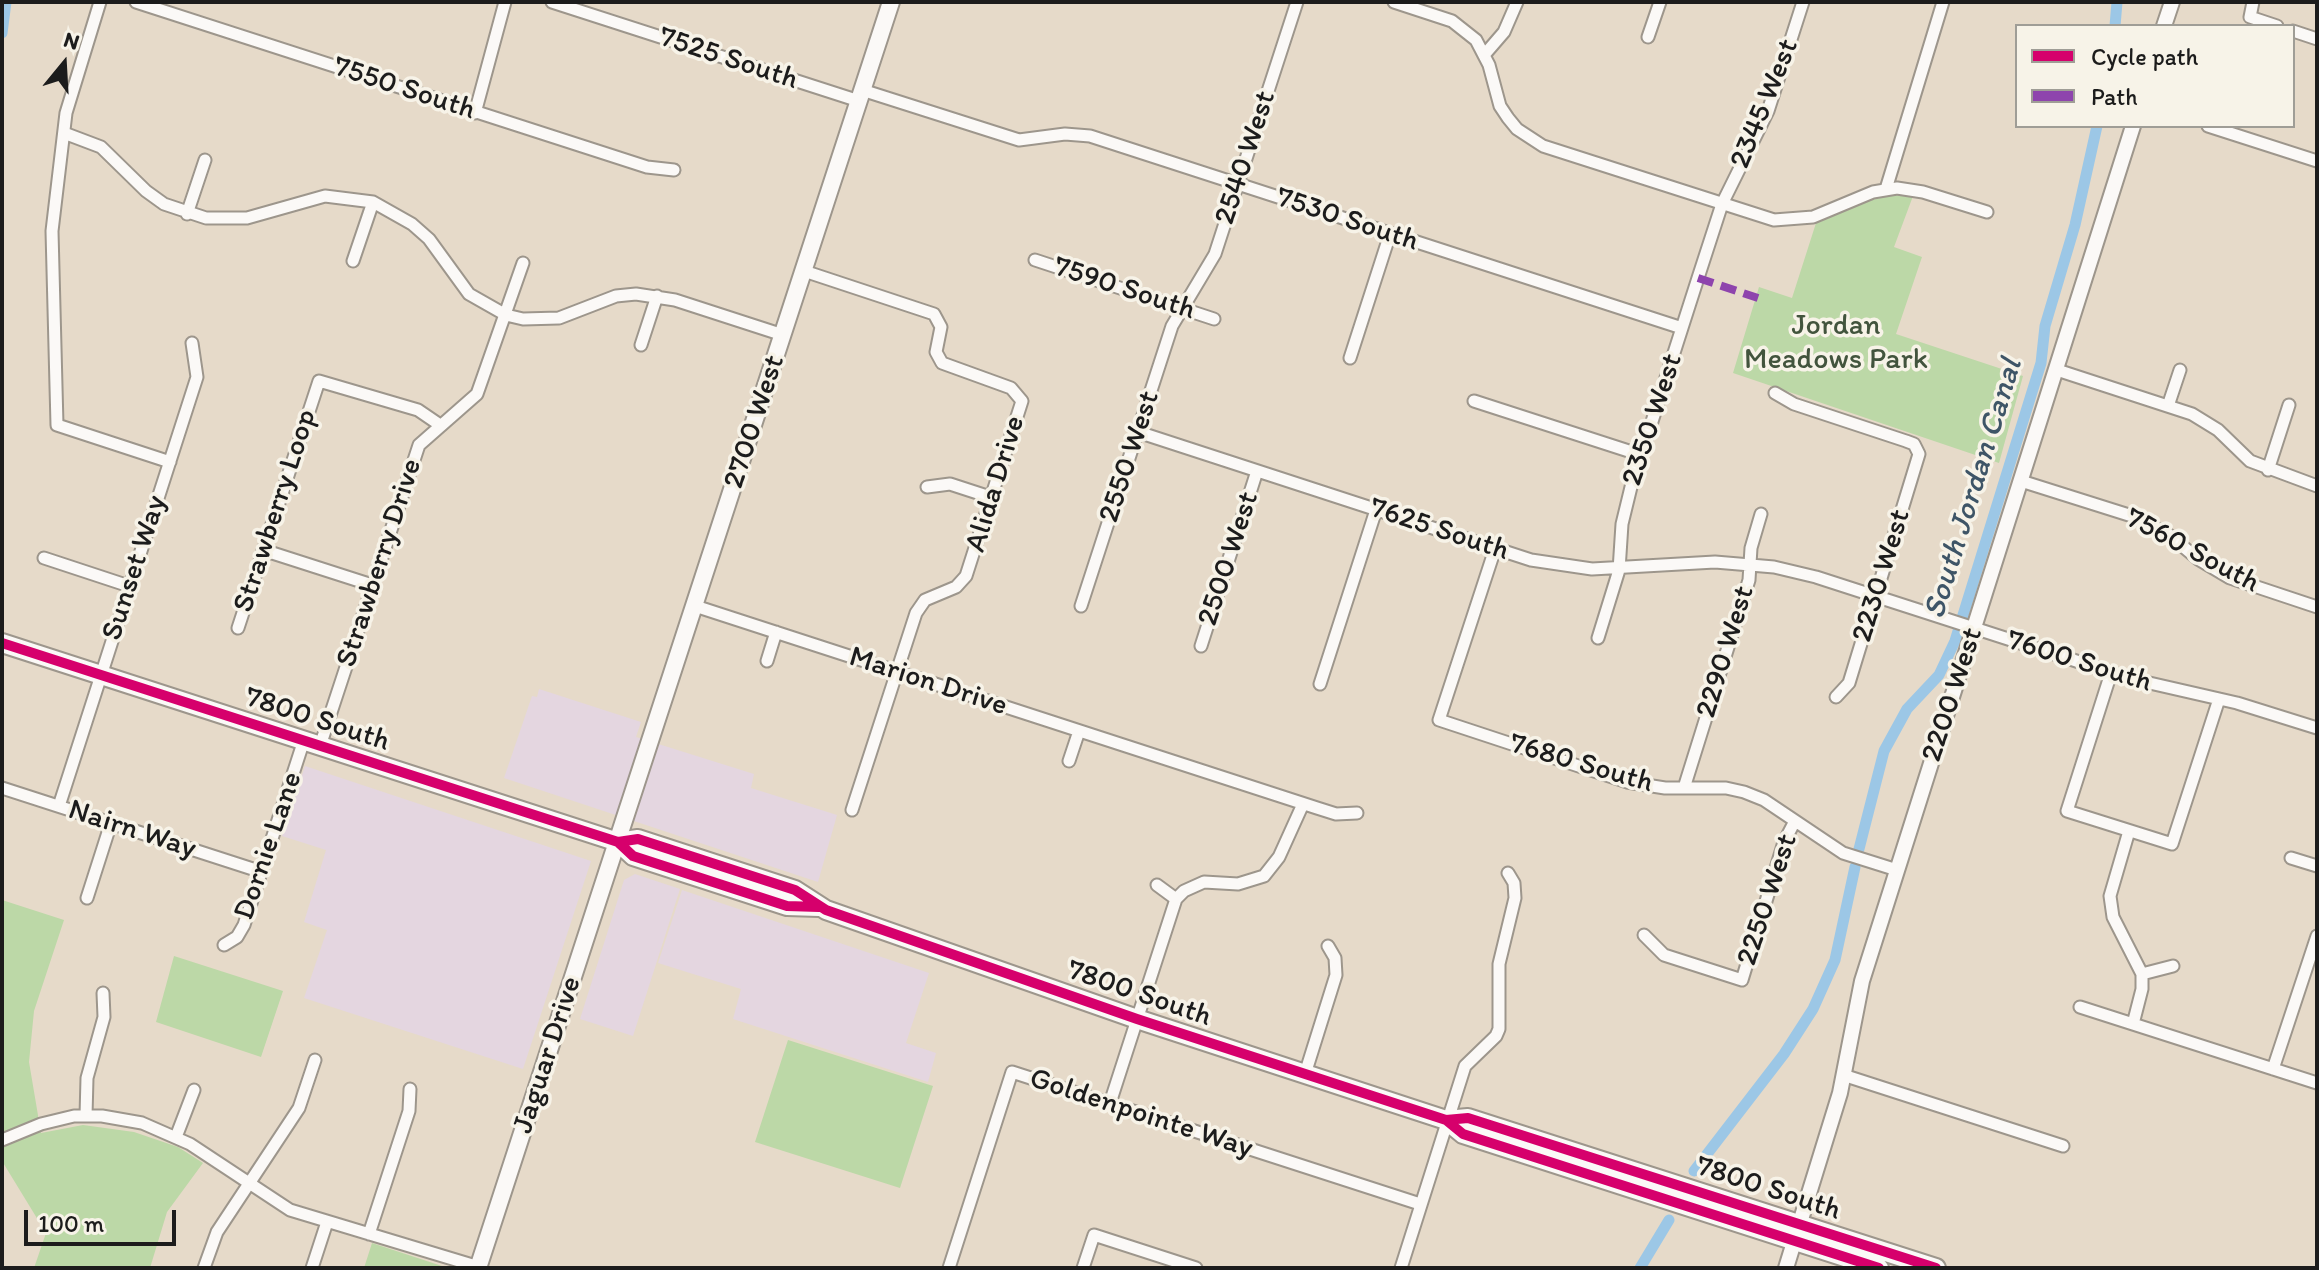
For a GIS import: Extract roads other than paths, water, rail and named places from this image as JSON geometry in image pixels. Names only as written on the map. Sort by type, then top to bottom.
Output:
[{"type":"main road","name":"2700 West","points":[[618,842],[891,2]]},
{"type":"main road","name":"7800 South","points":[[2,643],[618,842],[638,839],[795,890],[819,907],[1137,1019],[1446,1120],[1463,1134],[1796,1232],[1936,1268]]},
{"type":"main road","name":"Jaguar Drive","points":[[478,1267],[618,842]]},
{"type":"main road","name":"7800 South","points":[[1796,1232],[1879,1268]]},
{"type":"street","points":[[100,2],[70,95],[52,245],[57,425],[170,462]]},
{"type":"street","name":"7550 South","points":[[136,2],[647,167],[674,170]]},
{"type":"street","points":[[475,113],[505,2]]},
{"type":"street","name":"7525 South","points":[[552,2],[1009,138]]},
{"type":"street","name":"2540 West","points":[[1180,308],[1215,254],[1297,2]]},
{"type":"street","points":[[1394,2],[1452,21],[1476,40],[1485,54],[1500,106],[1517,129],[1529,138],[1774,220],[1794,220],[1886,189],[1923,192],[1987,212]]},
{"type":"street","points":[[1485,54],[1504,32],[1517,2]]},
{"type":"street","points":[[1648,37],[1660,2]]},
{"type":"street","name":"2345 West","points":[[1722,204],[1762,126],[1803,2]]},
{"type":"street","points":[[1886,189],[1943,2]]},
{"type":"street","points":[[2165,24],[2172,2]]},
{"type":"street","points":[[2253,2],[2250,17],[2271,24]]},
{"type":"street","points":[[2295,32],[2317,39]]},
{"type":"street","name":"2200 West","points":[[1786,1268],[1843,1075],[1855,1004],[1897,870],[1965,626],[2021,481],[2132,128]]},
{"type":"street","points":[[2214,128],[2317,161]]},
{"type":"street","points":[[64,133],[101,147],[146,191],[187,214],[226,220],[247,218],[325,196],[373,202],[412,224],[429,239],[469,294],[506,315],[523,319],[559,318],[616,296],[657,296],[783,335]]},
{"type":"street","name":"7530 South","points":[[1009,138],[1028,140],[1077,133],[1682,328]]},
{"type":"street","points":[[187,214],[205,160]]},
{"type":"street","points":[[353,261],[373,202]]},
{"type":"street","name":"2350 West","points":[[1598,638],[1619,570],[1624,515],[1641,455],[1722,204]]},
{"type":"street","points":[[1350,358],[1390,234]]},
{"type":"street","name":"7590 South","points":[[1035,260],[1214,319]]},
{"type":"street","name":"Strawberry Drive","points":[[312,743],[372,585],[419,445],[477,394],[523,263]]},
{"type":"street","name":"Alida Drive","points":[[804,271],[934,314],[941,327],[936,352],[942,363],[1005,385],[1020,395],[1020,415],[966,576],[956,587],[932,596],[920,607],[896,671],[852,810]]},
{"type":"street","points":[[641,345],[657,296]]},
{"type":"street","name":"2550 West","points":[[1081,606],[1180,308]]},
{"type":"street","name":"Sunset Way","points":[[59,806],[197,377],[192,343]]},
{"type":"street","points":[[2057,370],[2206,421],[2250,461],[2317,486]]},
{"type":"street","points":[[2168,406],[2180,370]]},
{"type":"street","name":"Strawberry Loop","points":[[238,628],[319,381],[418,410],[440,425]]},
{"type":"street","name":"2230 West","points":[[1775,393],[1794,404],[1906,441],[1918,450],[1849,683],[1836,697]]},
{"type":"street","points":[[1474,401],[1641,455]]},
{"type":"street","points":[[2268,470],[2289,405]]},
{"type":"street","name":"7625 South","points":[[1138,432],[1495,549],[1561,566],[1619,570],[1715,562],[1750,564]]},
{"type":"street","name":"2500 West","points":[[1201,646],[1257,471]]},
{"type":"street","name":"7560 South","points":[[2021,481],[2132,516],[2169,535],[2198,559],[2230,578],[2317,607]]},
{"type":"street","points":[[927,487],[950,484],[993,498]]},
{"type":"street","points":[[1320,684],[1376,510]]},
{"type":"street","name":"2290 West","points":[[1684,788],[1749,580],[1761,514]]},
{"type":"street","name":"7680 South","points":[[1495,549],[1439,720],[1627,782],[1744,792],[1843,853],[1897,870]]},
{"type":"street","points":[[263,550],[372,585]]},
{"type":"street","points":[[44,558],[129,586]]},
{"type":"street","name":"7600 South","points":[[1750,564],[1793,571],[2111,673],[2219,699],[2317,728]]},
{"type":"street","name":"Marion Drive","points":[[695,606],[1303,804],[1336,814],[1357,813]]},
{"type":"street","points":[[767,661],[776,632]]},
{"type":"street","points":[[2111,673],[2067,811],[2172,844],[2219,699]]},
{"type":"street","points":[[1069,761],[1079,731]]},
{"type":"street","name":"Dornie Lane","points":[[224,945],[237,937],[244,925],[312,743]]},
{"type":"street","name":"Nairn Way","points":[[2,788],[262,872]]},
{"type":"street","points":[[1110,1103],[1176,899],[1184,891],[1204,882],[1238,884],[1264,876],[1279,857],[1303,804]]},
{"type":"street","name":"2250 West","points":[[1644,935],[1664,955],[1742,980],[1784,842],[1795,821]]},
{"type":"street","points":[[87,898],[111,823]]},
{"type":"street","points":[[2129,831],[2112,886],[2111,908],[2142,974],[2142,989],[2133,1024]]},
{"type":"street","points":[[2291,858],[2317,866]]},
{"type":"street","points":[[1401,1268],[1465,1066],[1496,1036],[1499,1029],[1499,964],[1515,898],[1514,883],[1508,873]]},
{"type":"street","points":[[1157,885],[1176,899]]},
{"type":"street","points":[[2273,1069],[2317,936]]},
{"type":"street","points":[[1305,1074],[1336,975],[1335,958],[1328,946]]},
{"type":"street","points":[[2142,974],[2173,966]]},
{"type":"street","points":[[86,1116],[87,1078],[104,1017],[103,993]]},
{"type":"street","points":[[2080,1007],[2317,1083]]},
{"type":"street","points":[[204,1268],[217,1232],[299,1108],[315,1060]]},
{"type":"street","name":"Goldenpointe Way","points":[[949,1268],[1012,1072],[1420,1204]]},
{"type":"street","points":[[1843,1075],[2063,1146]]},
{"type":"street","points":[[369,1234],[409,1111],[410,1089]]},
{"type":"street","points":[[176,1137],[194,1090]]},
{"type":"street","points":[[2,1140],[41,1124],[86,1116],[142,1123],[176,1137],[290,1210],[478,1267]]},
{"type":"street","points":[[312,1268],[327,1222]]},
{"type":"street","points":[[1083,1268],[1094,1235],[1196,1268]]},
{"type":"waterway","points":[[2,33],[6,2]]},
{"type":"waterway","name":"South Jordan Canal","points":[[2115,24],[2117,2]]},
{"type":"waterway","name":"South Jordan Canal","points":[[1859,849],[1884,751],[1907,709],[1939,675],[1955,641],[2041,363],[2045,326],[2075,225],[2097,128]]},
{"type":"waterway","name":"South Jordan Canal","points":[[1694,1171],[1784,1054],[1813,1009],[1835,960],[1855,867]]},
{"type":"waterway","name":"South Jordan Canal","points":[[1640,1268],[1669,1220]]},
{"type":"park label","name":"Jordan Meadows Park","points":[[1836,343]]}]
